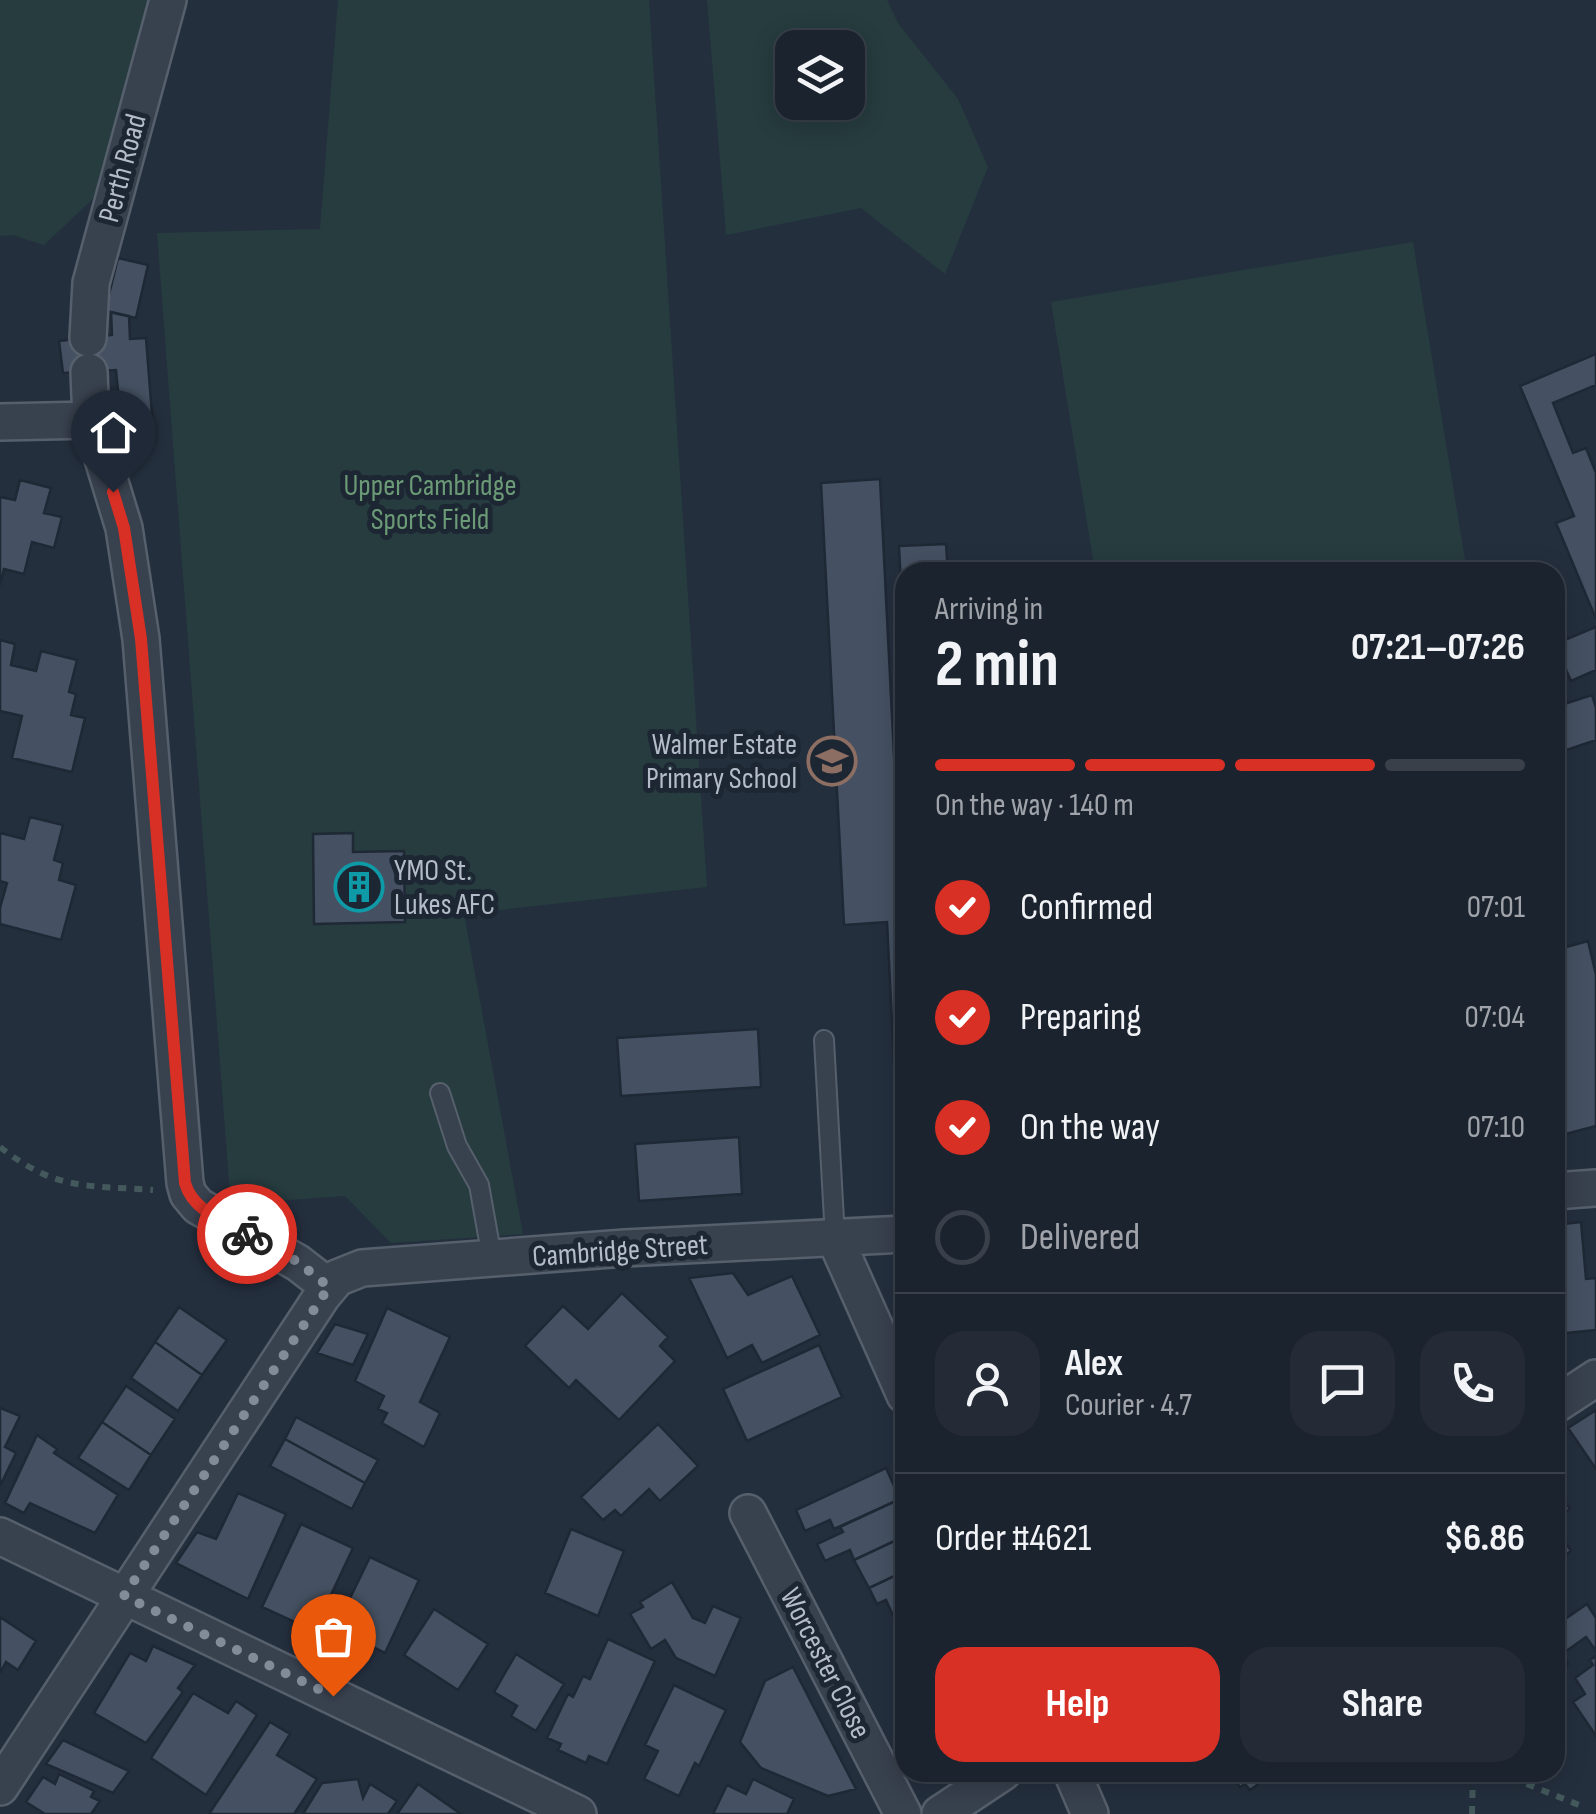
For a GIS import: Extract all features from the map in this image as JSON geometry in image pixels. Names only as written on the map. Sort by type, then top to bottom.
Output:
[{"type":"street","name":"Perth Road","points":[[168,0],[90,284],[90,420],[124,528],[141,639],[188,1194]]},
{"type":"street","points":[[0,422],[90,420]]},
{"type":"street","points":[[1565,1190],[1596,1188]]},
{"type":"street","points":[[0,1786],[333,1283],[198,1206],[188,1194]]},
{"type":"street","name":"Cambridge Street","points":[[333,1283],[362,1268],[625,1248],[895,1235]]},
{"type":"street","points":[[835,1238],[895,1373]]},
{"type":"street","points":[[1565,1399],[1596,1378]]},
{"type":"street","name":"Worcester Close","points":[[748,1513],[904,1814]]},
{"type":"street","points":[[0,1536],[578,1814]]},
{"type":"street","points":[[940,1814],[988,1782]]},
{"type":"street","points":[[1076,1782],[1090,1814]]},
{"type":"lane","points":[[824,1040],[835,1238]]},
{"type":"lane","points":[[440,1093],[451,1131],[480,1185],[492,1258]]},
{"type":"path","points":[[0,1146],[29,1169],[74,1186],[188,1194]]},
{"type":"path","points":[[1472,1814],[1473,1782]]},
{"type":"path","points":[[1523,1782],[1579,1805]]},
{"type":"green space","points":[[0,0],[150,0],[110,159],[96,196],[44,245],[12,235],[0,236]]},
{"type":"green space","name":"Upper Cambridge Sports Field","points":[[338,0],[649,0],[707,887],[464,914],[523,1234],[391,1243],[345,1196],[234,1204],[230,1195],[157,233],[320,229]]},
{"type":"green space","points":[[707,0],[887,0],[898,23],[958,99],[988,167],[945,274],[861,208],[726,235]]},
{"type":"green space","points":[[1413,242],[1465,562],[1093,562],[1051,302]]},
{"type":"building","points":[[118,258],[148,265],[136,318],[105,311]]},
{"type":"building","points":[[111,312],[129,316],[130,339],[146,338],[154,440],[123,443],[116,370],[63,373],[59,341],[112,335]]},
{"type":"building","points":[[1596,354],[1596,385],[1553,403],[1573,453],[1586,448],[1596,473],[1596,619],[1556,523],[1574,516],[1520,386]]},
{"type":"building","points":[[880,479],[895,774],[895,1082],[887,922],[844,925],[821,483]]},
{"type":"building","points":[[20,480],[51,488],[44,513],[62,517],[54,548],[32,542],[24,574],[4,569],[0,585],[0,497],[15,500]]},
{"type":"building","points":[[946,544],[947,562],[900,562],[899,546]]},
{"type":"building","points":[[1596,627],[1596,670],[1571,681],[1565,667],[1565,640]]},
{"type":"building","points":[[0,640],[15,644],[11,665],[36,671],[41,651],[77,660],[69,692],[76,694],[71,715],[85,718],[72,772],[12,758],[22,716],[0,711]]},
{"type":"building","points":[[1592,695],[1596,740],[1565,751],[1565,704]]},
{"type":"building","points":[[30,817],[63,825],[54,860],[63,863],[59,880],[76,885],[61,940],[0,924],[7,883],[0,881],[0,833],[24,839]]},
{"type":"building","name":"YMO St. Lukes AFC","points":[[353,833],[353,852],[404,851],[405,922],[314,924],[313,834]]},
{"type":"building","points":[[1588,941],[1596,975],[1596,1126],[1565,1134],[1565,947]]},
{"type":"building","points":[[758,1029],[761,1087],[621,1096],[617,1038]]},
{"type":"building","points":[[739,1137],[742,1194],[639,1201],[635,1144]]},
{"type":"building","points":[[1581,1222],[1586,1279],[1596,1278],[1596,1330],[1565,1333],[1565,1224]]},
{"type":"building","points":[[733,1273],[748,1295],[792,1276],[820,1335],[762,1363],[752,1345],[727,1358],[689,1278]]},
{"type":"building","points":[[622,1293],[668,1337],[660,1346],[675,1361],[619,1420],[576,1380],[569,1388],[525,1346],[563,1306],[588,1329]]},
{"type":"building","points":[[179,1307],[227,1340],[202,1375],[155,1342]]},
{"type":"building","points":[[387,1308],[450,1337],[420,1402],[440,1413],[424,1447],[382,1423],[387,1413],[378,1409],[384,1396],[355,1381]]},
{"type":"building","points":[[335,1324],[368,1334],[353,1365],[317,1353]]},
{"type":"building","points":[[155,1342],[202,1375],[178,1411],[131,1378]]},
{"type":"building","points":[[819,1345],[842,1397],[747,1441],[723,1389]]},
{"type":"building","points":[[126,1386],[175,1419],[151,1455],[102,1422]]},
{"type":"building","points":[[0,1408],[20,1416],[5,1447],[16,1453],[0,1486]]},
{"type":"building","points":[[1596,1410],[1596,1469],[1568,1428]]},
{"type":"building","points":[[296,1417],[378,1460],[365,1483],[285,1439]]},
{"type":"building","points":[[102,1422],[151,1455],[129,1490],[78,1458]]},
{"type":"building","points":[[658,1424],[698,1466],[660,1501],[649,1489],[621,1516],[615,1510],[603,1520],[581,1497]]},
{"type":"building","points":[[37,1435],[57,1449],[54,1453],[118,1495],[95,1533],[30,1503],[24,1513],[5,1503]]},
{"type":"building","points":[[285,1439],[365,1483],[352,1509],[270,1466]]},
{"type":"building","points":[[886,1468],[895,1488],[895,1501],[834,1529],[830,1520],[805,1531],[796,1510]]},
{"type":"building","points":[[238,1493],[286,1514],[248,1599],[176,1563],[197,1532],[216,1539]]},
{"type":"building","points":[[895,1501],[895,1541],[854,1560],[850,1550],[825,1561],[817,1544],[843,1532],[840,1527]]},
{"type":"building","points":[[301,1524],[353,1548],[314,1631],[262,1607]]},
{"type":"building","points":[[571,1529],[624,1551],[598,1616],[545,1593]]},
{"type":"building","points":[[895,1541],[895,1576],[869,1588],[854,1560]]},
{"type":"building","points":[[370,1557],[419,1580],[385,1653],[335,1629]]},
{"type":"building","points":[[895,1576],[895,1620],[886,1600],[877,1604],[869,1588]]},
{"type":"building","points":[[672,1582],[693,1618],[705,1623],[713,1606],[741,1618],[715,1676],[676,1658],[665,1640],[651,1649],[630,1614],[643,1607],[640,1602]]},
{"type":"building","points":[[1587,1604],[1596,1618],[1596,1651],[1586,1637],[1565,1652],[1565,1619]]},
{"type":"building","points":[[434,1609],[488,1644],[458,1690],[404,1655]]},
{"type":"building","points":[[0,1617],[36,1641],[18,1670],[6,1662],[0,1673]]},
{"type":"building","points":[[608,1639],[655,1661],[607,1764],[589,1756],[586,1763],[558,1750],[561,1744],[547,1738],[568,1694],[573,1697],[583,1676],[590,1679]]},
{"type":"building","points":[[153,1646],[195,1665],[178,1688],[183,1692],[146,1743],[94,1713],[130,1653],[146,1661]]},
{"type":"building","points":[[516,1654],[564,1684],[536,1731],[511,1716],[517,1706],[494,1692]]},
{"type":"building","points":[[1596,1656],[1596,1736],[1573,1702],[1585,1694],[1575,1678],[1593,1665],[1590,1660]]},
{"type":"building","points":[[793,1667],[856,1789],[828,1796],[761,1768],[740,1742],[765,1681]]},
{"type":"building","points":[[674,1685],[726,1710],[699,1766],[695,1763],[679,1796],[644,1779],[658,1751],[645,1745]]},
{"type":"building","points":[[193,1693],[228,1713],[236,1701],[257,1715],[206,1795],[151,1758]]},
{"type":"building","points":[[270,1722],[290,1734],[277,1755],[317,1779],[294,1814],[209,1814]]},
{"type":"building","points":[[63,1740],[129,1771],[113,1793],[46,1764]]},
{"type":"building","points":[[59,1774],[94,1791],[91,1797],[100,1801],[91,1814],[45,1814],[26,1802],[43,1777],[55,1784]]},
{"type":"building","points":[[358,1779],[363,1798],[370,1784],[397,1801],[388,1814],[303,1814],[322,1783]]},
{"type":"building","points":[[753,1779],[794,1799],[787,1814],[713,1814],[727,1785],[746,1794]]},
{"type":"building","points":[[1236,1782],[1261,1782],[1250,1790],[1245,1784],[1240,1787]]},
{"type":"building","points":[[418,1784],[461,1814],[397,1814]]},
{"type":"way so far","points":[[247,1234],[298,1262],[329,1287],[124,1596],[333,1696]]},
{"type":"place","name":"Walmer Estate Primary School","points":[[832,761]]},
{"type":"place","name":"YMO St. Lukes AFC","points":[[359,887]]},
{"type":"route","points":[[113,492],[124,528],[141,639],[185,1183],[198,1206],[247,1234]]}]
